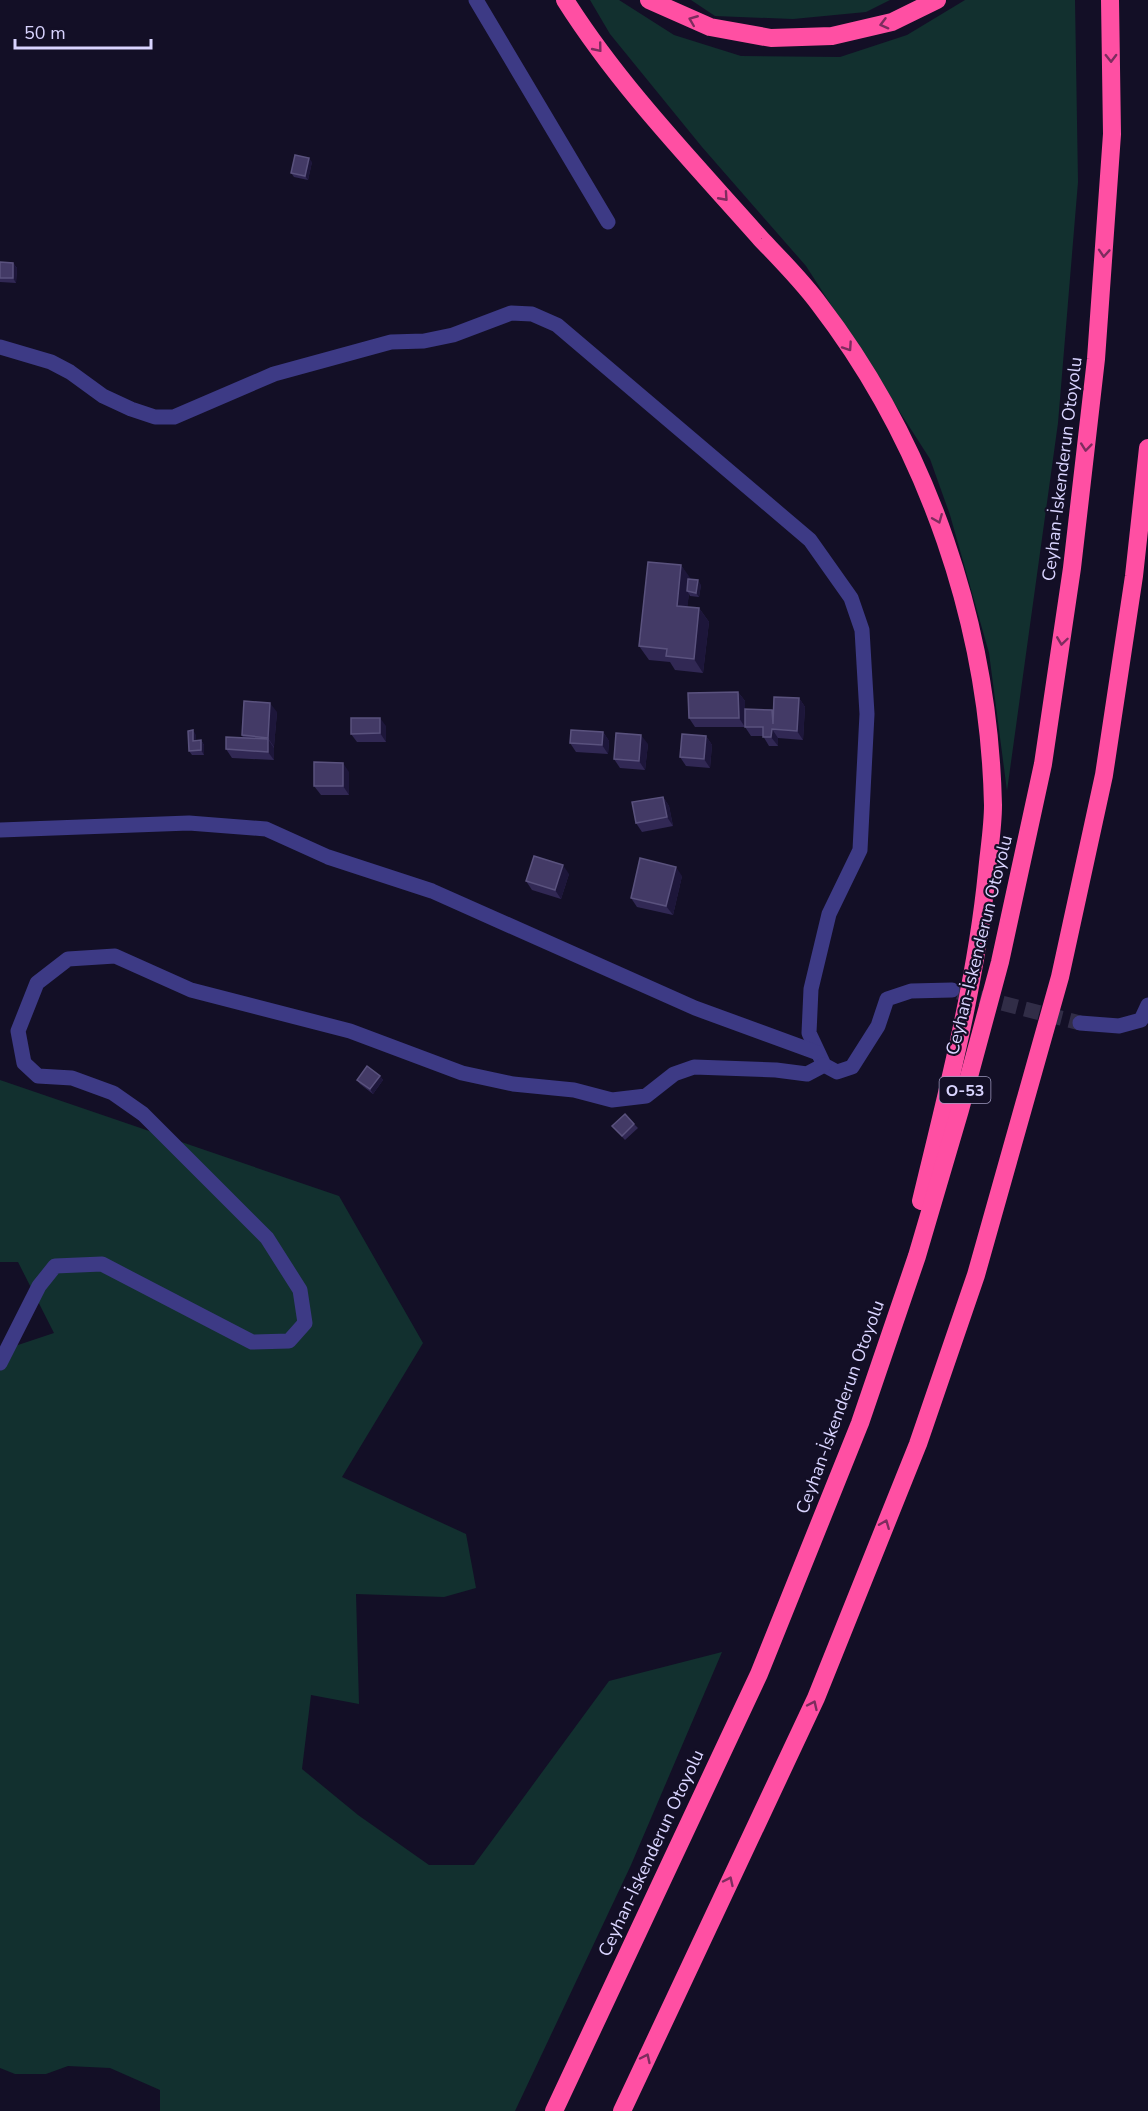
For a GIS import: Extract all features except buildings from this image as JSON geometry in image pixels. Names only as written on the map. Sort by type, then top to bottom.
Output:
[{"type":"highway","points":[[565,0],[585,31],[649,112],[819,304],[869,377],[912,454],[941,526],[971,631],[987,728],[993,807],[985,895],[975,960],[941,1120],[909,1251],[860,1423]]},
{"type":"highway","points":[[649,0],[710,27],[771,38],[832,36],[892,22],[937,0]]},
{"type":"highway","name":"Ceyhan-İskenderun Otoyolu","points":[[554,2111],[759,1674],[860,1423],[916,1256],[960,1110],[1000,962],[1043,764],[1072,568],[1096,359],[1112,134],[1110,0]]},
{"type":"highway","points":[[622,2111],[816,1698],[918,1444],[976,1275],[1060,977],[1104,775],[1134,576],[1148,448]]},
{"type":"street","points":[[476,0],[608,222]]},
{"type":"street","points":[[0,347],[51,362],[70,372],[103,396],[131,409],[154,417],[174,417],[195,410],[274,374],[391,342],[424,341],[453,335],[511,313],[532,314],[557,325],[810,540],[851,598],[862,630],[867,714],[860,850],[829,914],[811,989],[809,1033],[821,1059]]},
{"type":"street","points":[[0,830],[189,823],[266,829],[328,857],[432,891],[695,1008],[821,1059],[837,1072],[852,1067],[878,1026],[886,999],[911,991],[952,990]]},
{"type":"street","points":[[0,1364],[39,1286],[55,1266],[102,1264],[252,1342],[289,1341],[305,1323],[300,1290],[267,1238],[143,1114],[113,1093],[72,1078],[38,1076],[24,1063],[18,1031],[37,983],[68,959],[115,956],[190,990],[350,1031],[462,1073],[513,1084],[574,1090],[612,1100],[646,1096],[674,1074],[694,1067],[776,1070],[807,1074],[821,1059]]},
{"type":"street","points":[[1080,1023],[1119,1026],[1141,1020],[1148,1005]]},
{"type":"green space","points":[[590,0],[619,0],[674,35],[741,56],[840,57],[907,35],[965,0],[1075,0],[1078,182],[1058,423],[1007,791],[989,653],[950,515],[930,459],[806,266],[702,147],[610,34]]},
{"type":"green space","points":[[691,0],[890,0],[866,12],[793,19],[715,16]]},
{"type":"green space","points":[[0,1080],[339,1196],[423,1343],[342,1477],[466,1534],[476,1588],[444,1597],[356,1594],[359,1704],[311,1695],[302,1769],[358,1815],[429,1865],[474,1865],[609,1681],[722,1652],[631,1865],[515,2111],[160,2111],[160,2090],[110,2068],[68,2066],[46,2074],[15,2074],[0,2068],[0,1351],[54,1333],[18,1262],[0,1262]]},
{"type":"tunnel","points":[[958,992],[1080,1023]]}]
